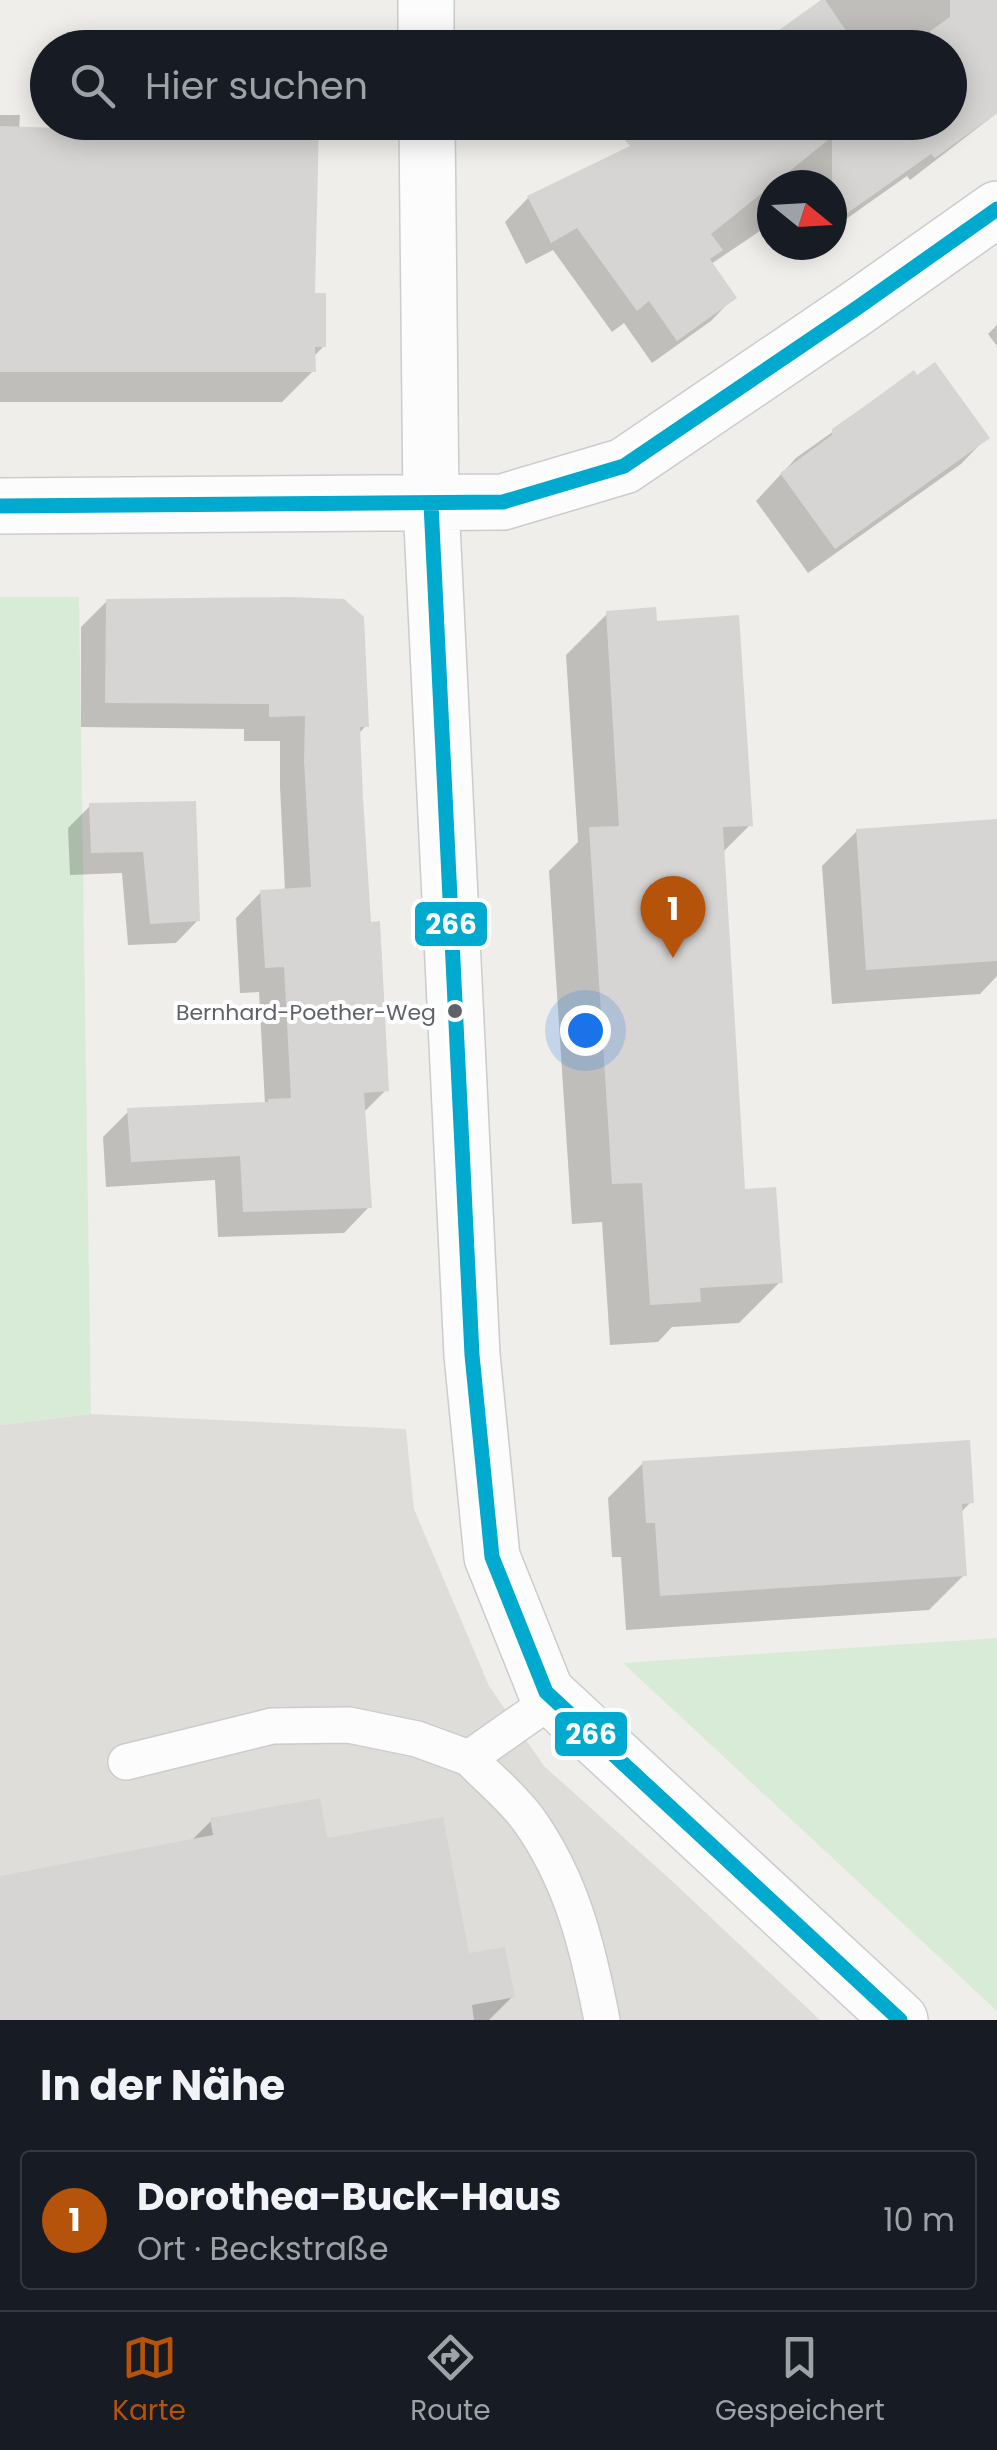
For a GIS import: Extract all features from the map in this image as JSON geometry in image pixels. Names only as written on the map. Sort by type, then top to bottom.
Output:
[{"type":"street","points":[[426,0],[426,30]]},
{"type":"street","points":[[427,140],[432,504],[472,1355],[492,1557],[546,1692],[900,2020]]},
{"type":"street","points":[[0,506],[503,502],[624,466],[997,209]]},
{"type":"lane","points":[[469,1758],[553,1699]]},
{"type":"lane","points":[[126,1762],[272,1726],[349,1725],[418,1739],[469,1758],[526,1816],[551,1856],[576,1907],[602,2020]]},
{"type":"shaded area","points":[[91,1414],[406,1429],[414,1509],[489,1686],[544,1766],[820,2020],[0,2020],[0,1425]]},
{"type":"green space","points":[[0,597],[79,597],[91,1414],[0,1425]]},
{"type":"green space","points":[[997,1638],[997,2011],[623,1663]]},
{"type":"building","points":[[825,0],[846,30],[779,30]]},
{"type":"building","points":[[950,0],[997,0],[997,113],[967,135],[967,30],[932,30],[950,17]]},
{"type":"building","points":[[0,126],[30,127],[30,140],[319,140],[315,293],[326,293],[326,347],[315,347],[316,372],[0,372]]},
{"type":"building","points":[[625,140],[828,140],[791,170],[757,170],[757,197],[711,234],[723,250],[710,259],[737,298],[677,341],[649,301],[637,311],[577,228],[551,243],[527,196],[630,146]]},
{"type":"building","points":[[832,140],[960,140],[935,158],[931,154],[847,213],[847,170],[832,170]]},
{"type":"building","points":[[935,362],[990,438],[835,549],[780,473],[832,435],[832,429],[914,370],[917,375]]},
{"type":"building","points":[[106,599],[344,599],[364,617],[369,727],[360,727],[363,798],[371,922],[380,921],[389,1091],[364,1093],[372,1208],[243,1212],[240,1156],[131,1162],[127,1108],[291,1098],[284,967],[265,968],[260,890],[311,887],[305,716],[269,717],[269,704],[105,703]]},
{"type":"building","points":[[656,607],[657,621],[739,615],[753,826],[723,827],[745,1189],[776,1187],[783,1283],[700,1288],[701,1302],[650,1305],[642,1183],[612,1184],[589,827],[619,826],[606,611]]},
{"type":"building","points":[[196,801],[200,921],[150,924],[143,852],[91,853],[89,803]]},
{"type":"building","points":[[997,819],[997,961],[866,970],[856,829]]},
{"type":"building","points":[[970,1440],[974,1503],[962,1504],[967,1576],[660,1596],[655,1523],[646,1523],[642,1461]]},
{"type":"building","points":[[320,1798],[327,1838],[443,1817],[469,1953],[505,1947],[515,1997],[472,2005],[474,2020],[0,2020],[0,1876],[213,1835],[210,1818]]},
{"type":"transit line","name":"266","points":[[0,506],[503,502],[624,466],[997,209]]},
{"type":"transit line","name":"266","points":[[431,504],[472,1355],[492,1557],[546,1692],[900,2020]]},
{"type":"place","name":"Dorothea-Buck-Haus","points":[[673,958]]},
{"type":"place","name":"Bernhard-Poether-Weg","points":[[455,1011]]}]
